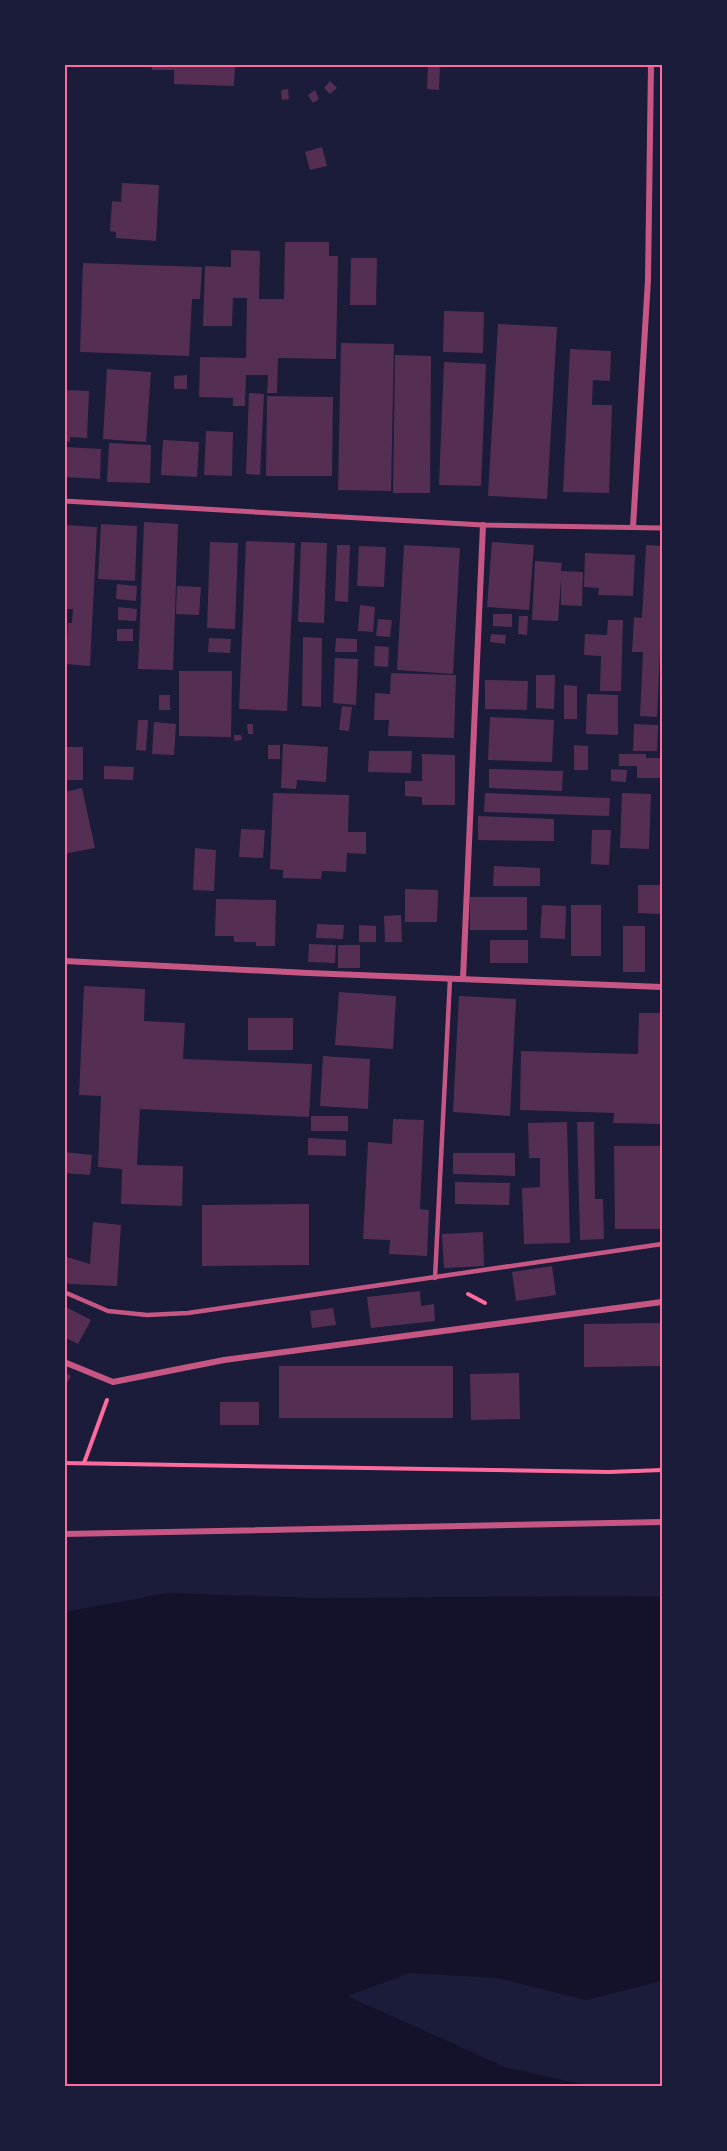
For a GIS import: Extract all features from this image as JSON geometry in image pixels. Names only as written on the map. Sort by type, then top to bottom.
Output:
[{"type":"street","points":[[633,526],[648,280],[651,64]]},
{"type":"street","points":[[64,501],[483,525],[663,528]]},
{"type":"street","points":[[463,979],[483,525]]},
{"type":"street","points":[[64,961],[663,987]]},
{"type":"street","points":[[64,1362],[113,1382],[224,1360],[663,1302]]},
{"type":"street","points":[[64,1534],[663,1522]]},
{"type":"lane","points":[[435,1278],[450,979]]},
{"type":"lane","points":[[64,1292],[108,1311],[147,1315],[188,1313],[663,1244]]},
{"type":"path","points":[[435,1278],[522,1322]]},
{"type":"path","points":[[84,1463],[113,1382]]},
{"type":"path","points":[[64,1463],[609,1472],[663,1470]]},
{"type":"shaded area","points":[[167,1593],[316,1598],[662,1597],[662,1983],[661,1981],[586,2000],[498,1978],[410,1973],[347,1996],[505,2067],[589,2086],[65,2086],[65,1612]]},
{"type":"building","points":[[152,64],[235,64],[234,86],[174,84],[174,70],[152,70]]},
{"type":"building","points":[[428,64],[440,64],[439,90],[427,89]]},
{"type":"building","points":[[330,81],[337,88],[330,94],[324,88]]},
{"type":"building","points":[[288,89],[289,99],[282,100],[281,90]]},
{"type":"building","points":[[315,90],[319,99],[313,103],[308,95]]},
{"type":"building","points":[[322,147],[327,166],[310,170],[305,152]]},
{"type":"building","points":[[122,183],[159,185],[156,241],[116,238],[116,232],[110,231],[112,201],[121,202]]},
{"type":"building","points":[[285,242],[329,242],[329,256],[338,256],[336,359],[278,358],[277,393],[267,393],[268,375],[246,375],[245,406],[233,406],[233,398],[199,397],[200,357],[246,358],[247,298],[233,298],[232,326],[203,326],[205,266],[231,267],[231,250],[260,251],[259,299],[284,299]]},
{"type":"building","points":[[351,258],[377,258],[376,305],[350,305]]},
{"type":"building","points":[[83,263],[202,267],[200,299],[192,299],[189,356],[80,352]]},
{"type":"building","points":[[444,311],[484,312],[483,353],[443,352]]},
{"type":"building","points":[[498,324],[557,327],[547,499],[488,496]]},
{"type":"building","points":[[341,343],[394,344],[391,491],[338,490]]},
{"type":"building","points":[[570,349],[611,351],[610,381],[593,380],[592,405],[612,405],[609,493],[563,492]]},
{"type":"building","points":[[395,355],[431,356],[430,493],[393,493]]},
{"type":"building","points":[[444,362],[486,364],[481,486],[439,485]]},
{"type":"building","points":[[107,369],[151,372],[146,442],[103,439]]},
{"type":"building","points":[[187,375],[187,389],[174,389],[174,376]]},
{"type":"building","points":[[64,390],[89,391],[87,438],[70,437],[70,442],[64,441]]},
{"type":"building","points":[[249,393],[264,394],[260,475],[246,474]]},
{"type":"building","points":[[267,396],[333,397],[332,476],[266,476]]},
{"type":"building","points":[[206,431],[233,432],[232,476],[204,475]]},
{"type":"building","points":[[163,440],[199,442],[197,477],[161,475]]},
{"type":"building","points":[[109,443],[151,445],[150,483],[107,482]]},
{"type":"building","points":[[66,447],[101,449],[100,479],[64,477]]},
{"type":"building","points":[[144,522],[178,524],[173,670],[138,669]]},
{"type":"building","points":[[101,524],[137,526],[135,581],[98,579]]},
{"type":"building","points":[[66,525],[97,527],[90,666],[66,664],[68,623],[72,623],[73,609],[64,609]]},
{"type":"building","points":[[246,541],[295,543],[287,711],[239,709]]},
{"type":"building","points":[[210,542],[238,543],[235,629],[207,628]]},
{"type":"building","points":[[301,542],[327,543],[324,623],[298,622]]},
{"type":"building","points":[[492,542],[534,545],[529,610],[487,607]]},
{"type":"building","points":[[337,545],[350,545],[348,602],[335,601]]},
{"type":"building","points":[[404,545],[460,548],[453,674],[397,670]]},
{"type":"building","points":[[646,545],[662,546],[657,717],[640,716],[643,652],[632,652],[634,617],[642,618]]},
{"type":"building","points":[[359,546],[386,547],[384,587],[357,586]]},
{"type":"building","points":[[585,553],[635,555],[633,596],[598,595],[599,588],[584,587]]},
{"type":"building","points":[[535,561],[562,563],[561,571],[583,572],[582,606],[561,605],[561,579],[558,621],[532,620]]},
{"type":"building","points":[[117,584],[137,586],[136,601],[116,599]]},
{"type":"building","points":[[177,586],[201,587],[199,615],[176,614]]},
{"type":"building","points":[[360,605],[375,607],[373,632],[358,631]]},
{"type":"building","points":[[118,607],[137,609],[136,621],[118,620]]},
{"type":"building","points":[[493,614],[512,614],[512,627],[493,626]]},
{"type":"building","points":[[519,616],[528,616],[527,635],[518,634]]},
{"type":"building","points":[[378,619],[392,620],[390,637],[376,636]]},
{"type":"building","points":[[608,620],[623,620],[621,691],[600,691],[601,656],[584,655],[585,634],[607,635]]},
{"type":"building","points":[[117,629],[133,629],[133,641],[117,641]]},
{"type":"building","points":[[491,634],[506,635],[505,644],[490,642]]},
{"type":"building","points":[[303,637],[322,638],[321,707],[302,706]]},
{"type":"building","points":[[209,638],[231,639],[230,653],[208,652]]},
{"type":"building","points":[[336,638],[357,639],[357,652],[335,652]]},
{"type":"building","points":[[375,646],[389,647],[388,667],[374,666]]},
{"type":"building","points":[[335,658],[358,659],[356,705],[333,703]]},
{"type":"building","points":[[179,671],[232,671],[231,737],[179,736]]},
{"type":"building","points":[[391,673],[456,675],[454,738],[388,736],[389,720],[374,720],[375,693],[390,694]]},
{"type":"building","points":[[536,675],[555,675],[554,709],[536,708]]},
{"type":"building","points":[[485,680],[528,681],[527,710],[485,709]]},
{"type":"building","points":[[564,685],[577,686],[577,719],[564,719]]},
{"type":"building","points":[[587,694],[618,695],[618,735],[586,734]]},
{"type":"building","points":[[159,695],[170,695],[170,710],[159,710]]},
{"type":"building","points":[[342,706],[352,707],[349,731],[339,730]]},
{"type":"building","points":[[490,717],[554,720],[552,762],[488,760]]},
{"type":"building","points":[[138,720],[148,720],[146,751],[136,750]]},
{"type":"building","points":[[154,722],[176,724],[174,755],[152,754]]},
{"type":"building","points":[[247,724],[253,724],[253,734],[248,734]]},
{"type":"building","points":[[634,724],[658,725],[657,751],[633,751]]},
{"type":"building","points":[[234,735],[241,735],[242,740],[234,741]]},
{"type":"building","points":[[283,744],[328,747],[326,782],[297,780],[296,789],[281,788]]},
{"type":"building","points":[[268,745],[280,745],[280,759],[268,759]]},
{"type":"building","points":[[574,745],[588,746],[588,770],[574,770]]},
{"type":"building","points":[[64,747],[83,747],[83,780],[64,780]]},
{"type":"building","points":[[369,751],[412,751],[411,773],[368,772]]},
{"type":"building","points":[[422,754],[455,755],[455,805],[422,805],[422,797],[405,796],[405,781],[422,781]]},
{"type":"building","points":[[619,754],[646,754],[646,758],[662,758],[662,778],[637,778],[637,766],[619,766]]},
{"type":"building","points":[[104,766],[134,767],[133,780],[104,779]]},
{"type":"building","points":[[489,769],[563,771],[562,791],[489,788]]},
{"type":"building","points":[[611,769],[627,770],[626,782],[611,781]]},
{"type":"building","points":[[82,788],[95,848],[64,854],[64,792]]},
{"type":"building","points":[[273,793],[349,795],[348,832],[366,832],[366,854],[347,853],[346,872],[322,871],[321,879],[283,878],[283,870],[270,869]]},
{"type":"building","points":[[485,793],[610,798],[609,816],[484,812]]},
{"type":"building","points":[[622,793],[651,794],[649,849],[620,848]]},
{"type":"building","points":[[478,816],[554,819],[554,841],[478,840]]},
{"type":"building","points":[[241,829],[265,830],[263,858],[239,857]]},
{"type":"building","points":[[592,830],[611,830],[609,865],[591,864]]},
{"type":"building","points":[[195,848],[216,850],[214,891],[193,890]]},
{"type":"building","points":[[494,866],[540,868],[540,886],[493,886]]},
{"type":"building","points":[[638,885],[660,885],[660,914],[638,913]]},
{"type":"building","points":[[405,889],[438,890],[437,922],[405,922]]},
{"type":"building","points":[[470,897],[527,897],[527,930],[470,930]]},
{"type":"building","points":[[216,899],[276,900],[275,946],[256,946],[256,942],[234,942],[234,936],[215,936]]},
{"type":"building","points":[[542,905],[566,906],[565,939],[540,938]]},
{"type":"building","points":[[571,905],[601,905],[601,956],[571,956]]},
{"type":"building","points":[[401,915],[402,942],[385,942],[384,916]]},
{"type":"building","points":[[317,924],[344,925],[343,939],[316,938]]},
{"type":"building","points":[[359,925],[376,926],[376,942],[359,942]]},
{"type":"building","points":[[623,926],[645,926],[645,972],[623,972]]},
{"type":"building","points":[[490,940],[528,940],[528,963],[490,963]]},
{"type":"building","points":[[309,944],[336,945],[335,963],[308,962]]},
{"type":"building","points":[[338,945],[360,945],[360,968],[338,968]]},
{"type":"building","points":[[84,986],[145,989],[144,1021],[185,1023],[183,1059],[312,1064],[309,1117],[140,1109],[137,1165],[183,1166],[182,1206],[121,1204],[122,1169],[98,1167],[101,1096],[79,1095]]},
{"type":"building","points":[[339,992],[396,996],[393,1049],[335,1045]]},
{"type":"building","points":[[459,996],[516,999],[510,1116],[453,1112]]},
{"type":"building","points":[[639,1013],[662,1013],[662,1124],[613,1123],[614,1113],[520,1110],[521,1051],[638,1054]]},
{"type":"building","points":[[248,1018],[293,1018],[293,1050],[248,1050]]},
{"type":"building","points":[[323,1056],[370,1059],[368,1109],[320,1106]]},
{"type":"building","points":[[311,1116],[348,1116],[348,1131],[311,1131]]},
{"type":"building","points":[[393,1119],[424,1120],[420,1209],[429,1210],[427,1256],[389,1254],[390,1240],[363,1239],[368,1142],[392,1144]]},
{"type":"building","points":[[567,1122],[570,1243],[524,1244],[522,1188],[540,1187],[540,1158],[529,1158],[528,1123]]},
{"type":"building","points":[[577,1122],[594,1122],[595,1199],[603,1199],[604,1239],[580,1240]]},
{"type":"building","points":[[308,1138],[346,1140],[346,1156],[308,1155]]},
{"type":"building","points":[[614,1146],[662,1146],[662,1229],[615,1229]]},
{"type":"building","points":[[64,1152],[92,1155],[90,1175],[64,1173]]},
{"type":"building","points":[[453,1153],[515,1153],[515,1176],[453,1174]]},
{"type":"building","points":[[455,1182],[510,1183],[509,1205],[455,1204]]},
{"type":"building","points":[[309,1204],[309,1265],[202,1266],[202,1205]]},
{"type":"building","points":[[93,1222],[121,1225],[117,1286],[64,1282],[64,1256],[90,1264]]},
{"type":"building","points":[[483,1232],[484,1266],[444,1268],[442,1234]]},
{"type":"building","points":[[552,1266],[556,1295],[516,1301],[512,1272]]},
{"type":"building","points":[[420,1291],[421,1306],[434,1304],[435,1321],[371,1328],[367,1297]]},
{"type":"building","points":[[64,1306],[91,1320],[78,1344],[64,1337]]},
{"type":"building","points":[[333,1308],[336,1325],[312,1328],[310,1311]]},
{"type":"building","points":[[662,1323],[662,1366],[584,1367],[584,1324]]},
{"type":"building","points":[[279,1366],[453,1366],[453,1418],[279,1418]]},
{"type":"building","points":[[64,1372],[71,1376],[64,1388]]},
{"type":"building","points":[[519,1373],[520,1419],[471,1420],[470,1374]]},
{"type":"building","points":[[220,1402],[259,1402],[259,1425],[220,1425]]}]
